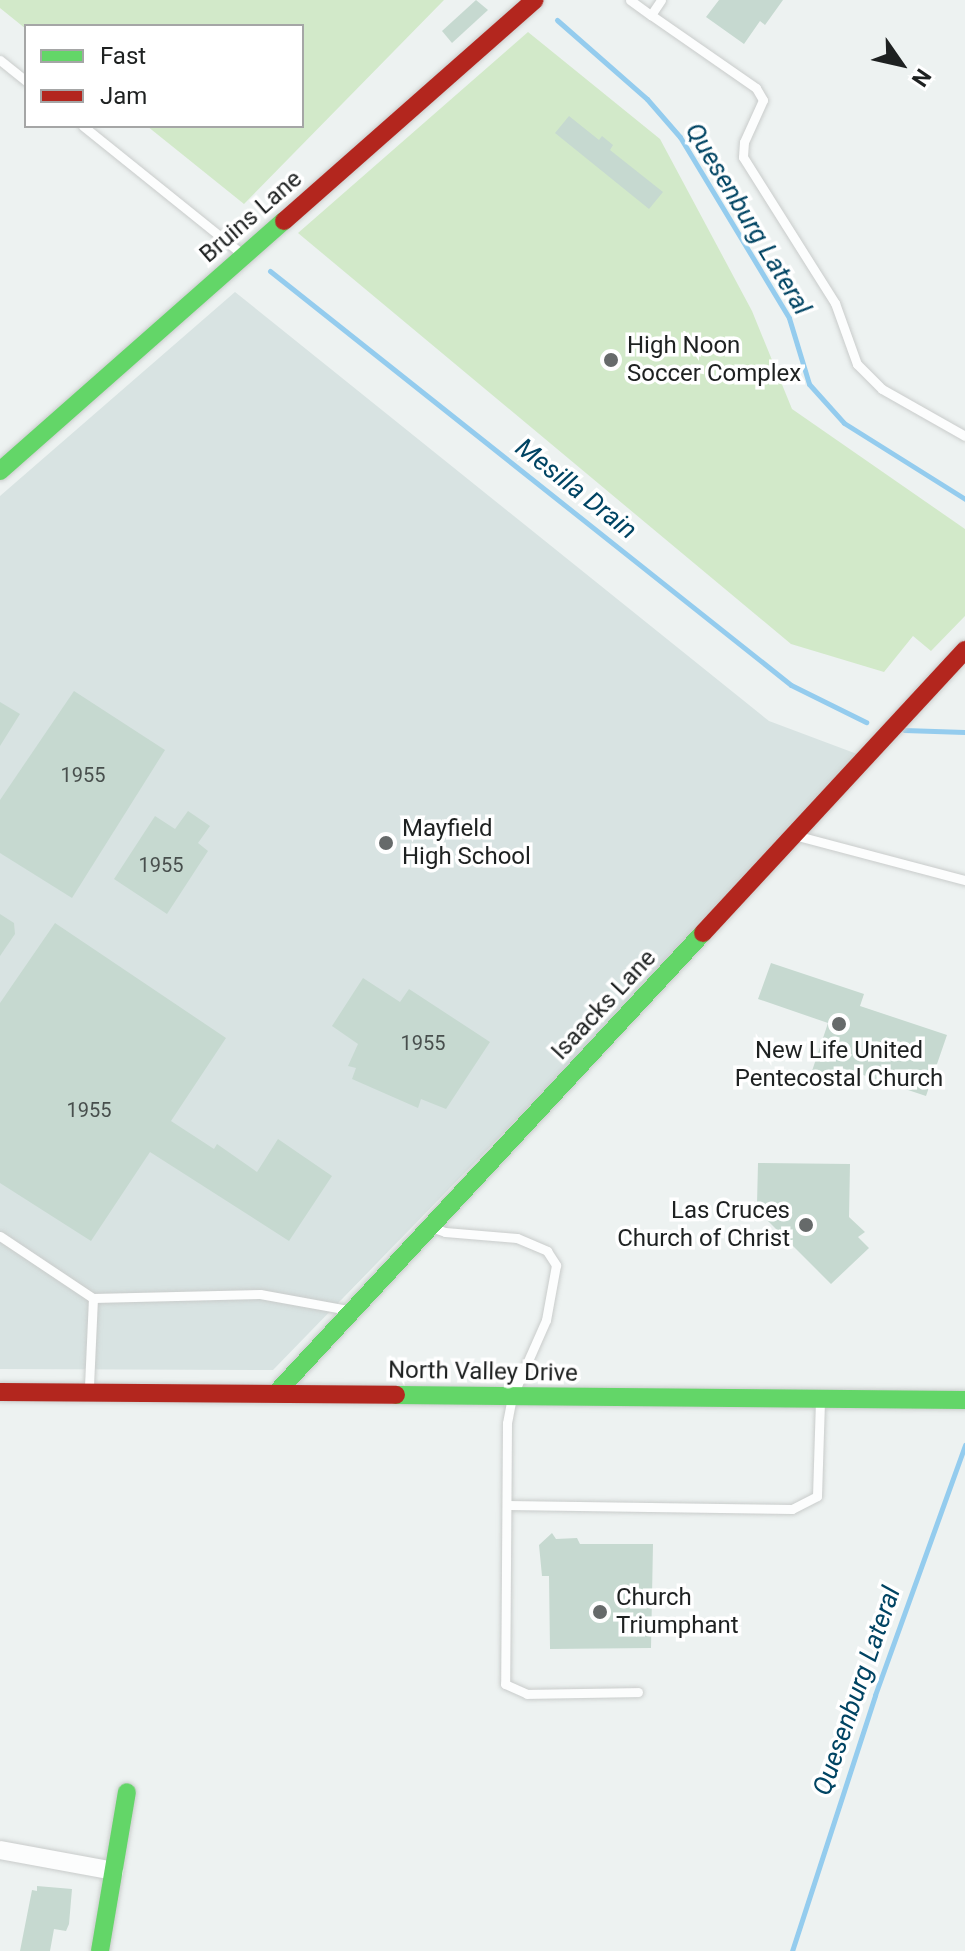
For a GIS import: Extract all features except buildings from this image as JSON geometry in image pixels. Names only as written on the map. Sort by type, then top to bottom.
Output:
[{"type":"street","name":"Bruins Lane","points":[[0,471],[535,0]]},
{"type":"street","name":"Isaacks Lane","points":[[277,1392],[965,650]]},
{"type":"street","name":"North Valley Drive","points":[[0,1392],[965,1400]]},
{"type":"street","points":[[100,1951],[127,1792]]},
{"type":"street","points":[[0,1850],[114,1871]]},
{"type":"lane","points":[[630,0],[756,88],[763,100],[744,142],[743,157],[829,292],[857,364],[882,389],[965,436]]},
{"type":"lane","points":[[651,15],[661,0]]},
{"type":"lane","points":[[0,60],[24,79]]},
{"type":"lane","points":[[85,128],[243,255]]},
{"type":"lane","points":[[794,835],[916,870],[965,880]]},
{"type":"lane","points":[[431,1226],[445,1232],[517,1238],[547,1251],[556,1265],[546,1320],[512,1397],[507,1423],[505,1684],[527,1694],[638,1692]]},
{"type":"lane","points":[[0,1236],[93,1298],[260,1294],[353,1311]]},
{"type":"lane","points":[[88,1392],[93,1298]]},
{"type":"lane","points":[[507,1505],[792,1509],[817,1496],[820,1398]]},
{"type":"shaded area","name":"Mayfield High School","points":[[235,292],[769,721],[857,754],[589,1045],[273,1370],[0,1369],[0,496]]},
{"type":"green space","points":[[0,0],[444,0],[244,204],[149,128],[304,128],[304,24],[24,24],[24,27],[0,8]]},
{"type":"green space","name":"High Noon Soccer Complex","points":[[528,32],[660,139],[752,311],[792,409],[965,529],[965,616],[931,651],[913,636],[884,672],[791,644],[298,233]]},
{"type":"waterway","name":"Quesenburg Lateral","points":[[557,20],[647,99],[680,137],[789,318],[809,384],[844,423],[965,499]]},
{"type":"waterway","name":"Mesilla Drain","points":[[270,271],[791,685],[866,722]]},
{"type":"waterway","name":"Mesilla Drain","points":[[904,730],[965,732]]},
{"type":"waterway","name":"Quesenburg Lateral","points":[[792,1951],[875,1695],[965,1445]]},
{"type":"traffic: fast","points":[[0,471],[284,221]]},
{"type":"traffic: fast","points":[[277,1392],[703,933]]},
{"type":"traffic: fast","points":[[396,1395],[965,1400]]},
{"type":"traffic: fast","points":[[100,1951],[127,1792]]},
{"type":"traffic: jam","points":[[284,221],[535,0]]},
{"type":"traffic: jam","points":[[703,933],[965,650]]},
{"type":"traffic: jam","points":[[0,1392],[396,1395]]},
{"type":"place","name":"High Noon Soccer Complex","points":[[611,360]]},
{"type":"place","name":"Mayfield High School","points":[[386,843]]},
{"type":"place","name":"New Life United Pentecostal Church","points":[[839,1024]]},
{"type":"place","name":"Las Cruces Church of Christ","points":[[806,1225]]},
{"type":"place","name":"Church Triumphant","points":[[600,1612]]}]
